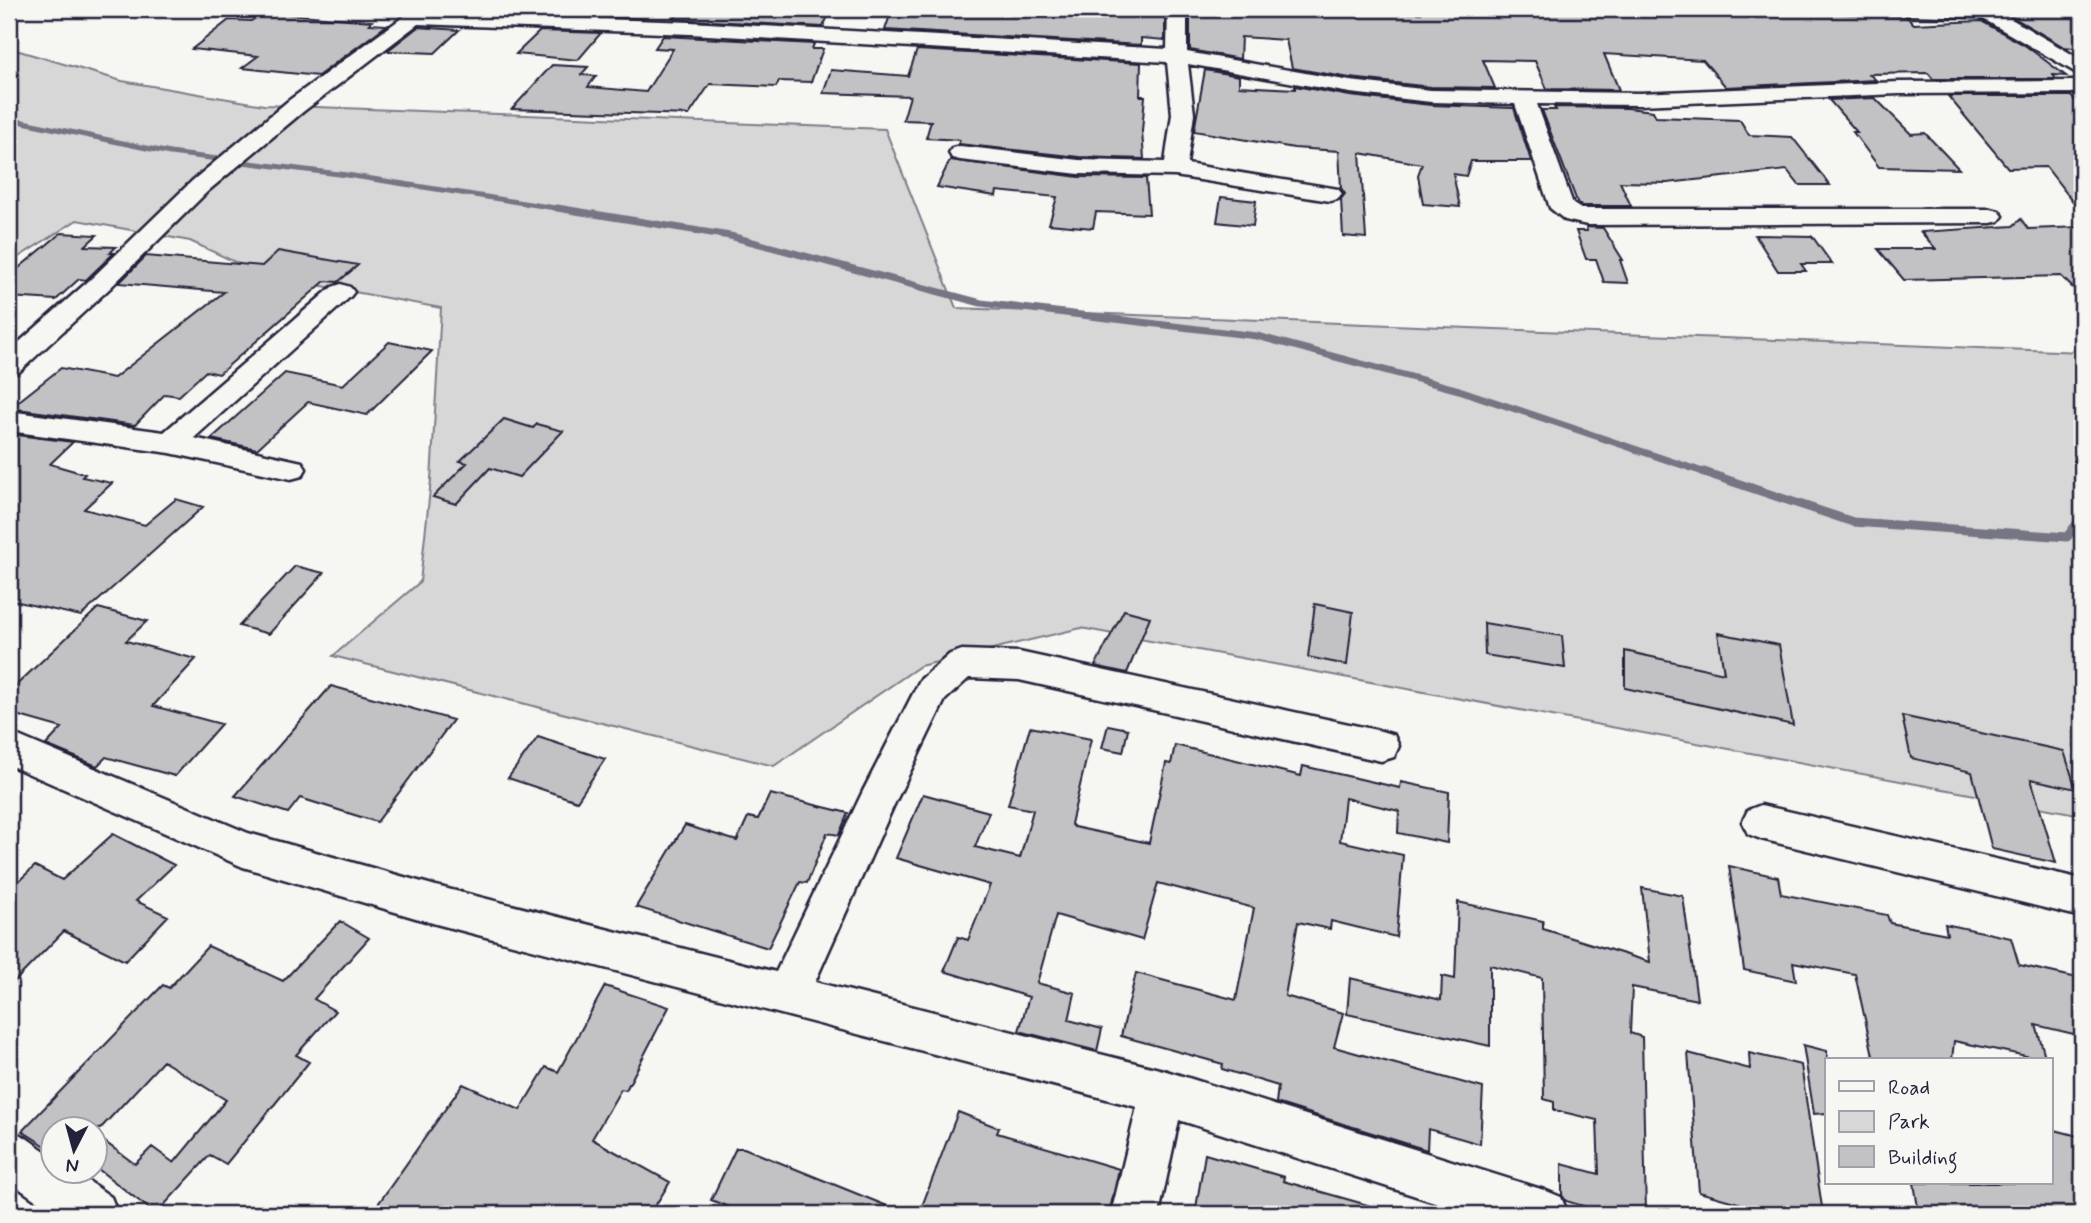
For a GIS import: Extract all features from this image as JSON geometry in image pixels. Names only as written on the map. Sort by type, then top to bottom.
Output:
[{"type":"street","points":[[1175,169],[1183,114],[1177,56],[1178,9]]},
{"type":"street","points":[[1909,9],[1983,10],[2082,68]]},
{"type":"street","points":[[9,366],[101,284],[200,186],[296,106],[421,13],[1177,56],[1350,86],[1431,96],[1640,99],[1899,88],[2082,87]]},
{"type":"street","points":[[1524,98],[1562,208],[1573,215],[1587,218],[1991,216]]},
{"type":"street","points":[[960,153],[1079,167],[1175,169],[1330,194]]},
{"type":"street","points":[[170,443],[341,292]]},
{"type":"street","points":[[9,421],[170,443],[291,469]]},
{"type":"street","points":[[787,996],[876,803],[932,690],[962,664],[1019,666],[1381,747]]},
{"type":"street","points":[[9,748],[243,849],[436,905],[1163,1092],[1544,1214]]},
{"type":"street","points":[[1760,822],[2082,898]]},
{"type":"street","points":[[1135,1214],[1163,1092]]},
{"type":"street","points":[[9,1153],[94,1214]]},
{"type":"green space","points":[[9,48],[122,81],[264,105],[885,129],[956,308],[2082,352],[2082,815],[1081,628],[920,666],[774,766],[333,656],[420,582],[431,480],[441,308],[263,275],[190,241],[77,220],[9,263]]},
{"type":"building","points":[[563,9],[622,9],[615,17],[557,15]]},
{"type":"building","points":[[680,9],[831,10],[823,27],[674,19]]},
{"type":"building","points":[[892,9],[1165,9],[1165,40],[1141,38],[1141,45],[885,30]]},
{"type":"building","points":[[1190,9],[1368,9],[1369,12],[1421,13],[1420,9],[1729,9],[1907,17],[1914,24],[1981,21],[2026,46],[2066,76],[2053,75],[2056,79],[1933,79],[1928,73],[1869,74],[1876,80],[1726,87],[1703,60],[1604,54],[1619,90],[1547,89],[1535,61],[1483,60],[1495,88],[1431,87],[1292,68],[1286,40],[1241,37],[1240,59],[1190,50]]},
{"type":"building","points":[[1999,9],[2082,9],[2082,49],[2064,47]]},
{"type":"building","points":[[264,12],[372,21],[369,24],[387,25],[318,76],[242,68],[258,56],[192,49],[229,20],[251,21]]},
{"type":"building","points":[[418,27],[459,30],[435,53],[387,51]]},
{"type":"building","points":[[540,31],[601,33],[578,60],[516,54]]},
{"type":"building","points":[[663,36],[814,44],[812,49],[823,49],[811,82],[779,81],[776,87],[710,84],[689,115],[512,109],[552,65],[588,67],[581,75],[596,76],[588,87],[646,92],[673,49],[655,48]]},
{"type":"building","points":[[917,50],[1141,63],[1140,96],[1145,96],[1142,131],[1144,159],[1079,157],[958,144],[960,140],[926,138],[931,121],[903,120],[910,96],[823,93],[831,70],[908,76]]},
{"type":"building","points":[[1205,70],[1239,76],[1239,86],[1295,89],[1295,86],[1350,96],[1431,105],[1514,108],[1531,161],[1471,161],[1466,176],[1453,174],[1460,207],[1423,204],[1418,175],[1422,164],[1360,153],[1366,238],[1343,236],[1341,199],[1345,194],[1341,188],[1339,151],[1294,148],[1194,131]]},
{"type":"building","points":[[1948,96],[2071,96],[2082,109],[2082,213],[2046,167],[2008,168]]},
{"type":"building","points":[[1875,98],[1911,134],[1925,133],[1959,169],[1879,167],[1853,132],[1857,132],[1829,100]]},
{"type":"building","points":[[1554,107],[1627,108],[1653,111],[1656,117],[1740,120],[1749,135],[1792,137],[1830,185],[1799,185],[1787,170],[1667,183],[1620,182],[1631,206],[1582,206],[1578,204],[1542,110],[1556,110]]},
{"type":"building","points":[[950,160],[1079,177],[1146,178],[1149,214],[1096,212],[1093,228],[1049,224],[1057,197],[997,191],[996,196],[937,187]]},
{"type":"building","points":[[1221,197],[1256,201],[1253,226],[1217,222]]},
{"type":"building","points":[[2021,219],[2028,229],[2082,227],[2082,297],[2061,276],[1904,280],[1878,249],[1936,249],[1921,232],[2013,226]]},
{"type":"building","points":[[1586,227],[1603,228],[1623,260],[1620,260],[1628,283],[1604,282],[1596,259],[1586,259],[1576,231],[1587,231]]},
{"type":"building","points":[[61,233],[97,235],[85,246],[116,247],[110,253],[114,253],[86,280],[79,279],[56,300],[9,297],[9,276]]},
{"type":"building","points":[[1755,235],[1812,236],[1832,264],[1801,264],[1806,271],[1778,271]]},
{"type":"building","points":[[278,251],[358,265],[338,282],[325,281],[219,374],[206,371],[179,396],[165,394],[135,425],[10,408],[61,368],[114,378],[224,292],[119,283],[146,256],[262,266]]},
{"type":"building","points":[[389,342],[432,351],[367,415],[308,402],[257,449],[211,439],[285,373],[343,385]]},
{"type":"building","points":[[504,419],[533,428],[537,424],[563,431],[519,477],[490,468],[456,504],[433,497],[467,463],[460,461]]},
{"type":"building","points":[[9,434],[73,442],[50,464],[85,474],[82,477],[112,483],[84,509],[145,525],[176,499],[203,507],[81,616],[9,600]]},
{"type":"building","points":[[295,566],[324,573],[269,634],[239,626]]},
{"type":"building","points":[[1315,604],[1353,612],[1347,665],[1308,657]]},
{"type":"building","points":[[98,608],[147,621],[126,641],[196,659],[153,706],[221,724],[175,776],[106,757],[97,766],[46,745],[62,728],[9,713],[9,692]]},
{"type":"building","points":[[1124,610],[1150,617],[1127,673],[1095,666]]},
{"type":"building","points":[[1484,623],[1562,636],[1565,668],[1485,655]]},
{"type":"building","points":[[1718,633],[1779,645],[1793,725],[1625,688],[1625,651],[1724,673]]},
{"type":"building","points":[[331,686],[453,720],[377,822],[300,798],[288,813],[235,796]]},
{"type":"building","points":[[1902,716],[2064,751],[2076,789],[2031,779],[2056,863],[1992,849],[1972,772],[1911,758]]},
{"type":"building","points":[[1108,725],[1128,729],[1123,752],[1102,748]]},
{"type":"building","points":[[1030,727],[1091,739],[1071,824],[1074,827],[1149,843],[1166,763],[1171,764],[1175,745],[1301,776],[1303,766],[1400,788],[1401,782],[1449,792],[1447,843],[1398,833],[1399,811],[1345,798],[1340,841],[1403,855],[1396,937],[1331,921],[1330,929],[1298,922],[1285,996],[1343,1013],[1334,1047],[1483,1088],[1480,1144],[1428,1129],[1427,1150],[1276,1103],[1278,1086],[1222,1069],[1223,1064],[1121,1036],[1136,973],[1236,1000],[1254,908],[1158,883],[1142,940],[1056,915],[1037,983],[1075,993],[1069,1020],[1102,1029],[1097,1051],[1019,1031],[1029,997],[944,971],[958,937],[968,940],[990,885],[896,858],[923,794],[989,812],[975,847],[1020,858],[1033,810],[1008,805]]},
{"type":"building","points":[[538,737],[605,759],[577,801],[508,778]]},
{"type":"building","points":[[770,794],[848,813],[839,835],[827,833],[807,883],[800,882],[768,948],[636,907],[685,825],[737,841],[748,817],[758,819]]},
{"type":"building","points":[[113,834],[174,865],[136,901],[168,916],[125,961],[64,931],[9,987],[9,890],[35,866],[62,880]]},
{"type":"building","points":[[1729,866],[1778,877],[1781,894],[1887,915],[1890,923],[1947,934],[1945,924],[2011,938],[2019,965],[2082,979],[2082,1036],[2036,1025],[2045,1058],[1954,1041],[1952,1058],[1874,1058],[1855,974],[1793,962],[1796,981],[1744,970]]},
{"type":"building","points":[[1642,888],[1683,896],[1697,1000],[1632,987],[1630,1033],[1642,1037],[1646,1214],[1600,1214],[1600,1211],[1566,1201],[1562,1195],[1562,1164],[1599,1174],[1597,1120],[1554,1110],[1554,1102],[1544,1099],[1542,978],[1490,965],[1490,1046],[1347,1014],[1350,978],[1441,1000],[1442,976],[1455,979],[1458,902],[1543,921],[1543,929],[1650,962]]},
{"type":"building","points":[[340,921],[369,938],[314,999],[335,1011],[296,1055],[309,1062],[226,1164],[210,1155],[156,1214],[108,1177],[108,1144],[135,1164],[152,1147],[174,1163],[226,1100],[163,1061],[108,1120],[108,1114],[38,1114],[163,985],[169,988],[208,946],[283,981]]},
{"type":"building","points":[[605,986],[669,1007],[626,1090],[621,1089],[592,1139],[670,1182],[650,1214],[371,1214],[463,1084],[520,1110],[546,1067],[558,1072]]},
{"type":"building","points":[[1803,1045],[1827,1051],[1825,1113],[1814,1114]]},
{"type":"building","points":[[1688,1053],[1750,1069],[1749,1053],[1801,1065],[1823,1214],[1777,1214],[1699,1192]]},
{"type":"building","points":[[958,1112],[999,1128],[997,1133],[1119,1169],[1109,1214],[919,1214]]},
{"type":"building","points":[[38,1114],[38,1141],[22,1131]]},
{"type":"building","points":[[2052,1129],[2082,1137],[2082,1214],[1919,1214],[1914,1184],[2052,1184]]},
{"type":"building","points":[[736,1148],[744,1148],[907,1214],[746,1214],[711,1200]]},
{"type":"building","points":[[1205,1154],[1284,1177],[1283,1181],[1378,1208],[1377,1214],[1195,1214]]},
{"type":"waterway","points":[[9,119],[170,153],[347,175],[568,210]]},
{"type":"waterway","points":[[557,208],[730,236],[981,303],[1257,336],[1459,390],[1709,474]]},
{"type":"waterway","points":[[1704,472],[1853,522],[2067,537],[2082,517]]}]
